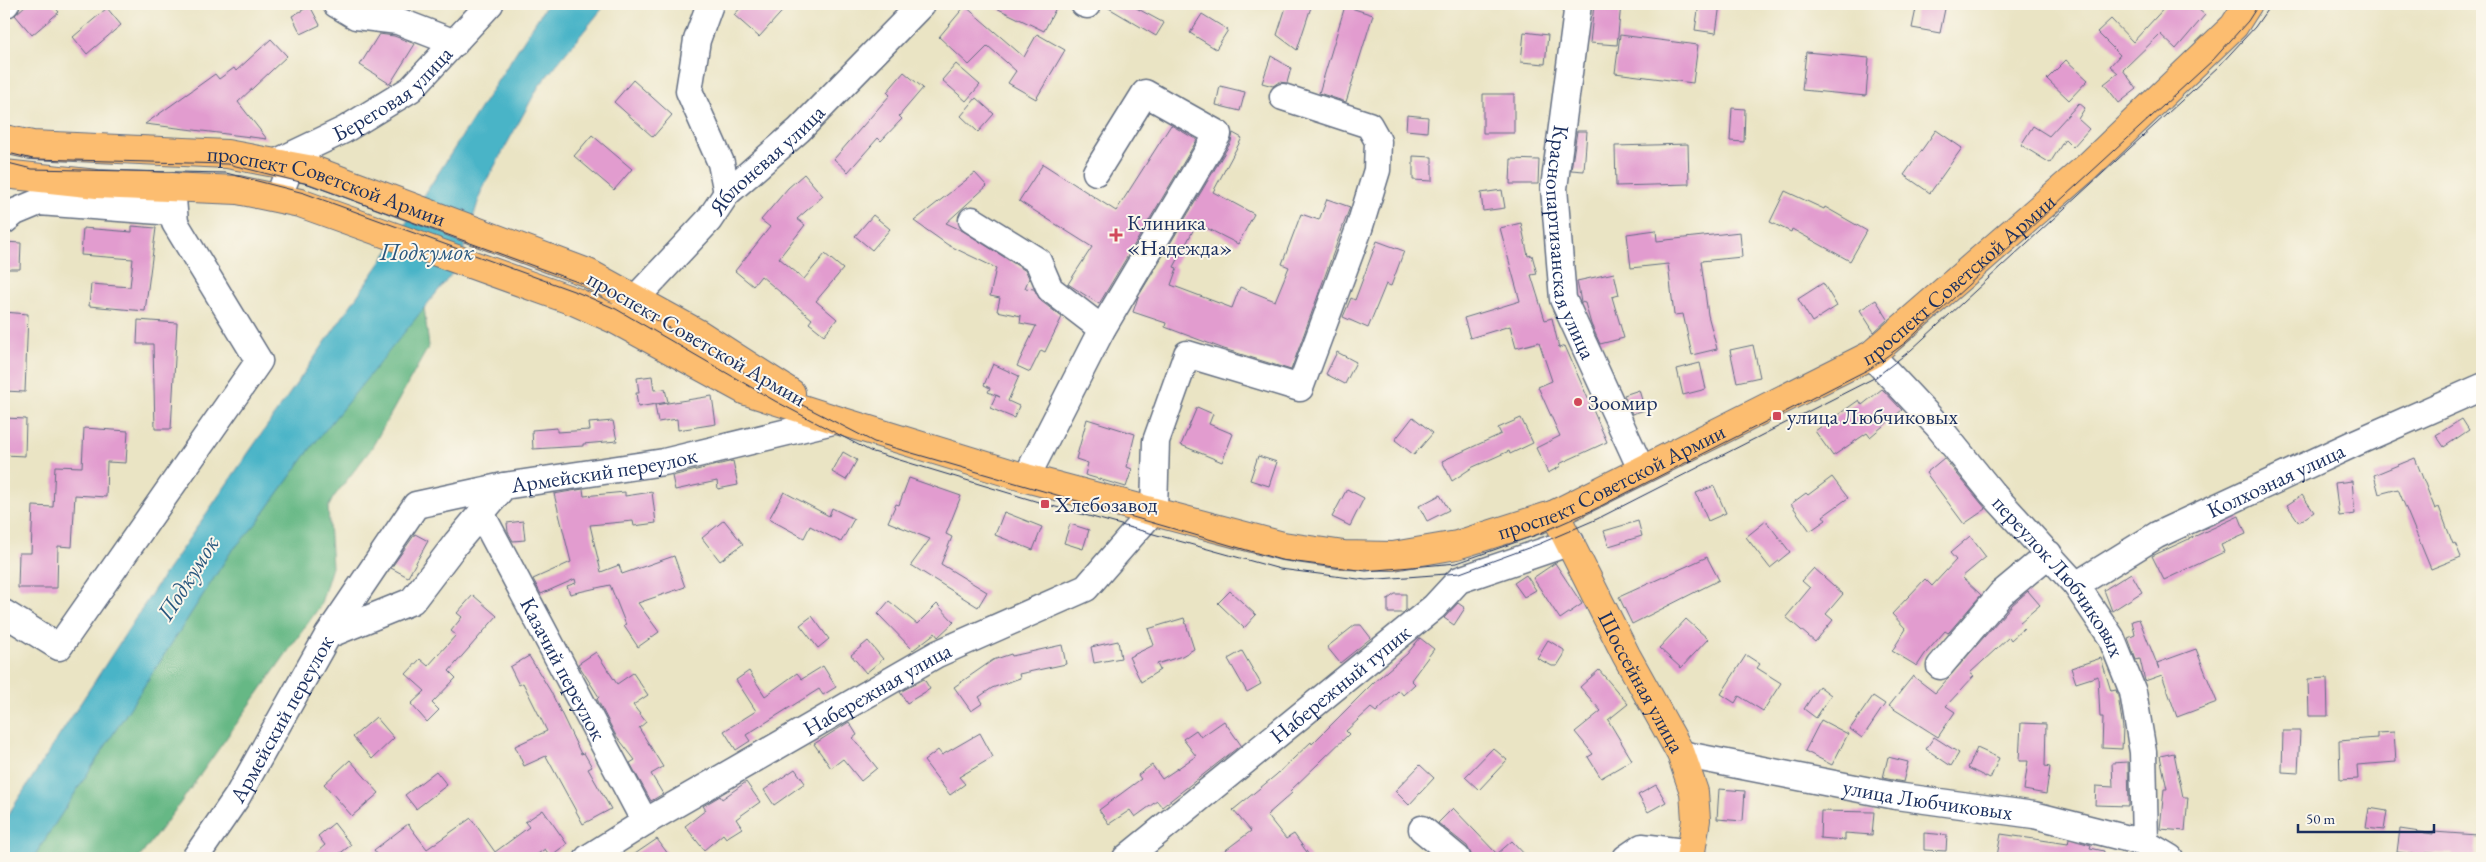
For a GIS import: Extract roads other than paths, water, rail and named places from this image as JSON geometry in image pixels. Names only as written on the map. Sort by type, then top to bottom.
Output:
[{"type":"main road","name":"проспект Советской Армии","points":[[4,174],[96,184],[173,199],[238,190],[289,201],[576,302],[616,320],[746,391],[1026,478],[1154,510],[1283,546],[1344,556],[1393,556],[1457,545],[1555,514],[1641,469],[1872,355],[2087,167],[2234,26],[2248,4]]},
{"type":"main road","name":"проспект Советской Армии","points":[[4,139],[39,145],[227,154],[294,166],[588,273],[636,298],[837,420]]},
{"type":"main road","name":"Шоссейная улица","points":[[1555,514],[1571,542],[1626,655],[1681,754],[1694,792],[1696,820],[1691,856]]},
{"type":"street","points":[[336,4],[356,16],[398,21],[454,42]]},
{"type":"street","name":"Береговая улица","points":[[294,166],[344,130],[411,89],[490,4]]},
{"type":"street","points":[[710,4],[697,40],[689,91],[721,164],[727,193]]},
{"type":"street","name":"Яблоневая улица","points":[[616,320],[709,220],[727,193],[799,130],[922,4]]},
{"type":"street","name":"Краснопартизанская улица","points":[[1578,4],[1554,188],[1563,299],[1641,469]]},
{"type":"street","points":[[1026,478],[1102,328],[1218,134],[1145,93],[1096,172]]},
{"type":"street","points":[[1154,510],[1156,441],[1187,354],[1300,388],[1359,229],[1378,170],[1378,141],[1369,125],[1283,97]]},
{"type":"street","points":[[32,177],[39,145]]},
{"type":"street","points":[[289,201],[294,166]]},
{"type":"street","points":[[4,221],[16,212],[39,202],[173,199],[175,223],[259,361],[59,646],[4,612]]},
{"type":"street","points":[[972,220],[1038,261],[1050,289],[1102,328]]},
{"type":"street","name":"переулок Любчиковых","points":[[1872,355],[1937,425],[1992,493],[2076,584],[2111,637],[2133,692],[2143,752],[2145,843]]},
{"type":"street","name":"Колхозная улица","points":[[2076,584],[2157,535],[2355,443],[2482,387]]},
{"type":"street","name":"Армейский переулок","points":[[195,858],[237,797],[328,635],[412,602],[504,486],[664,462],[837,420]]},
{"type":"street","points":[[328,635],[416,505],[504,486]]},
{"type":"street","name":"Набережная улица","points":[[588,858],[645,822],[937,654],[1086,588],[1154,510]]},
{"type":"street","name":"Казачий переулок","points":[[482,515],[645,822]]},
{"type":"street","name":"Набережный тупик","points":[[1126,858],[1434,607],[1459,580],[1571,542]]},
{"type":"street","points":[[1940,666],[2001,594],[2049,554]]},
{"type":"street","name":"улица Любчиковых","points":[[1681,754],[1896,796],[2034,815],[2145,843],[2170,858]]},
{"type":"street","points":[[1422,829],[1457,858]]},
{"type":"street","points":[[1626,858],[1642,847],[1691,856]]},
{"type":"water","name":"Подкумок","points":[[547,4],[606,4],[539,86],[482,189],[459,265],[313,445],[256,524],[230,553],[33,858],[4,858],[4,821],[163,576],[387,253]]},
{"type":"tram line","points":[[4,152],[33,159],[228,164],[308,184],[583,284],[625,302],[779,393],[874,442],[1281,560],[1366,571],[1457,563],[1536,535],[1593,510],[1871,368],[1905,343],[2213,60],[2248,21],[2259,4]]},
{"type":"tram line","points":[[4,162],[32,169],[226,173],[304,193],[579,293],[616,309],[775,401],[870,451],[1045,504],[1280,569],[1366,580],[1460,573],[1539,544],[1597,519],[1876,377],[1911,350],[2219,66],[2255,27],[2271,4]]},
{"type":"place","name":"Клиника «Надежда»","points":[[1116,235]]},
{"type":"place","name":"Зоомир","points":[[1578,402]]},
{"type":"place","name":"улица Любчиковых","points":[[1777,416]]},
{"type":"place","name":"Хлебозавод","points":[[1045,504]]}]
